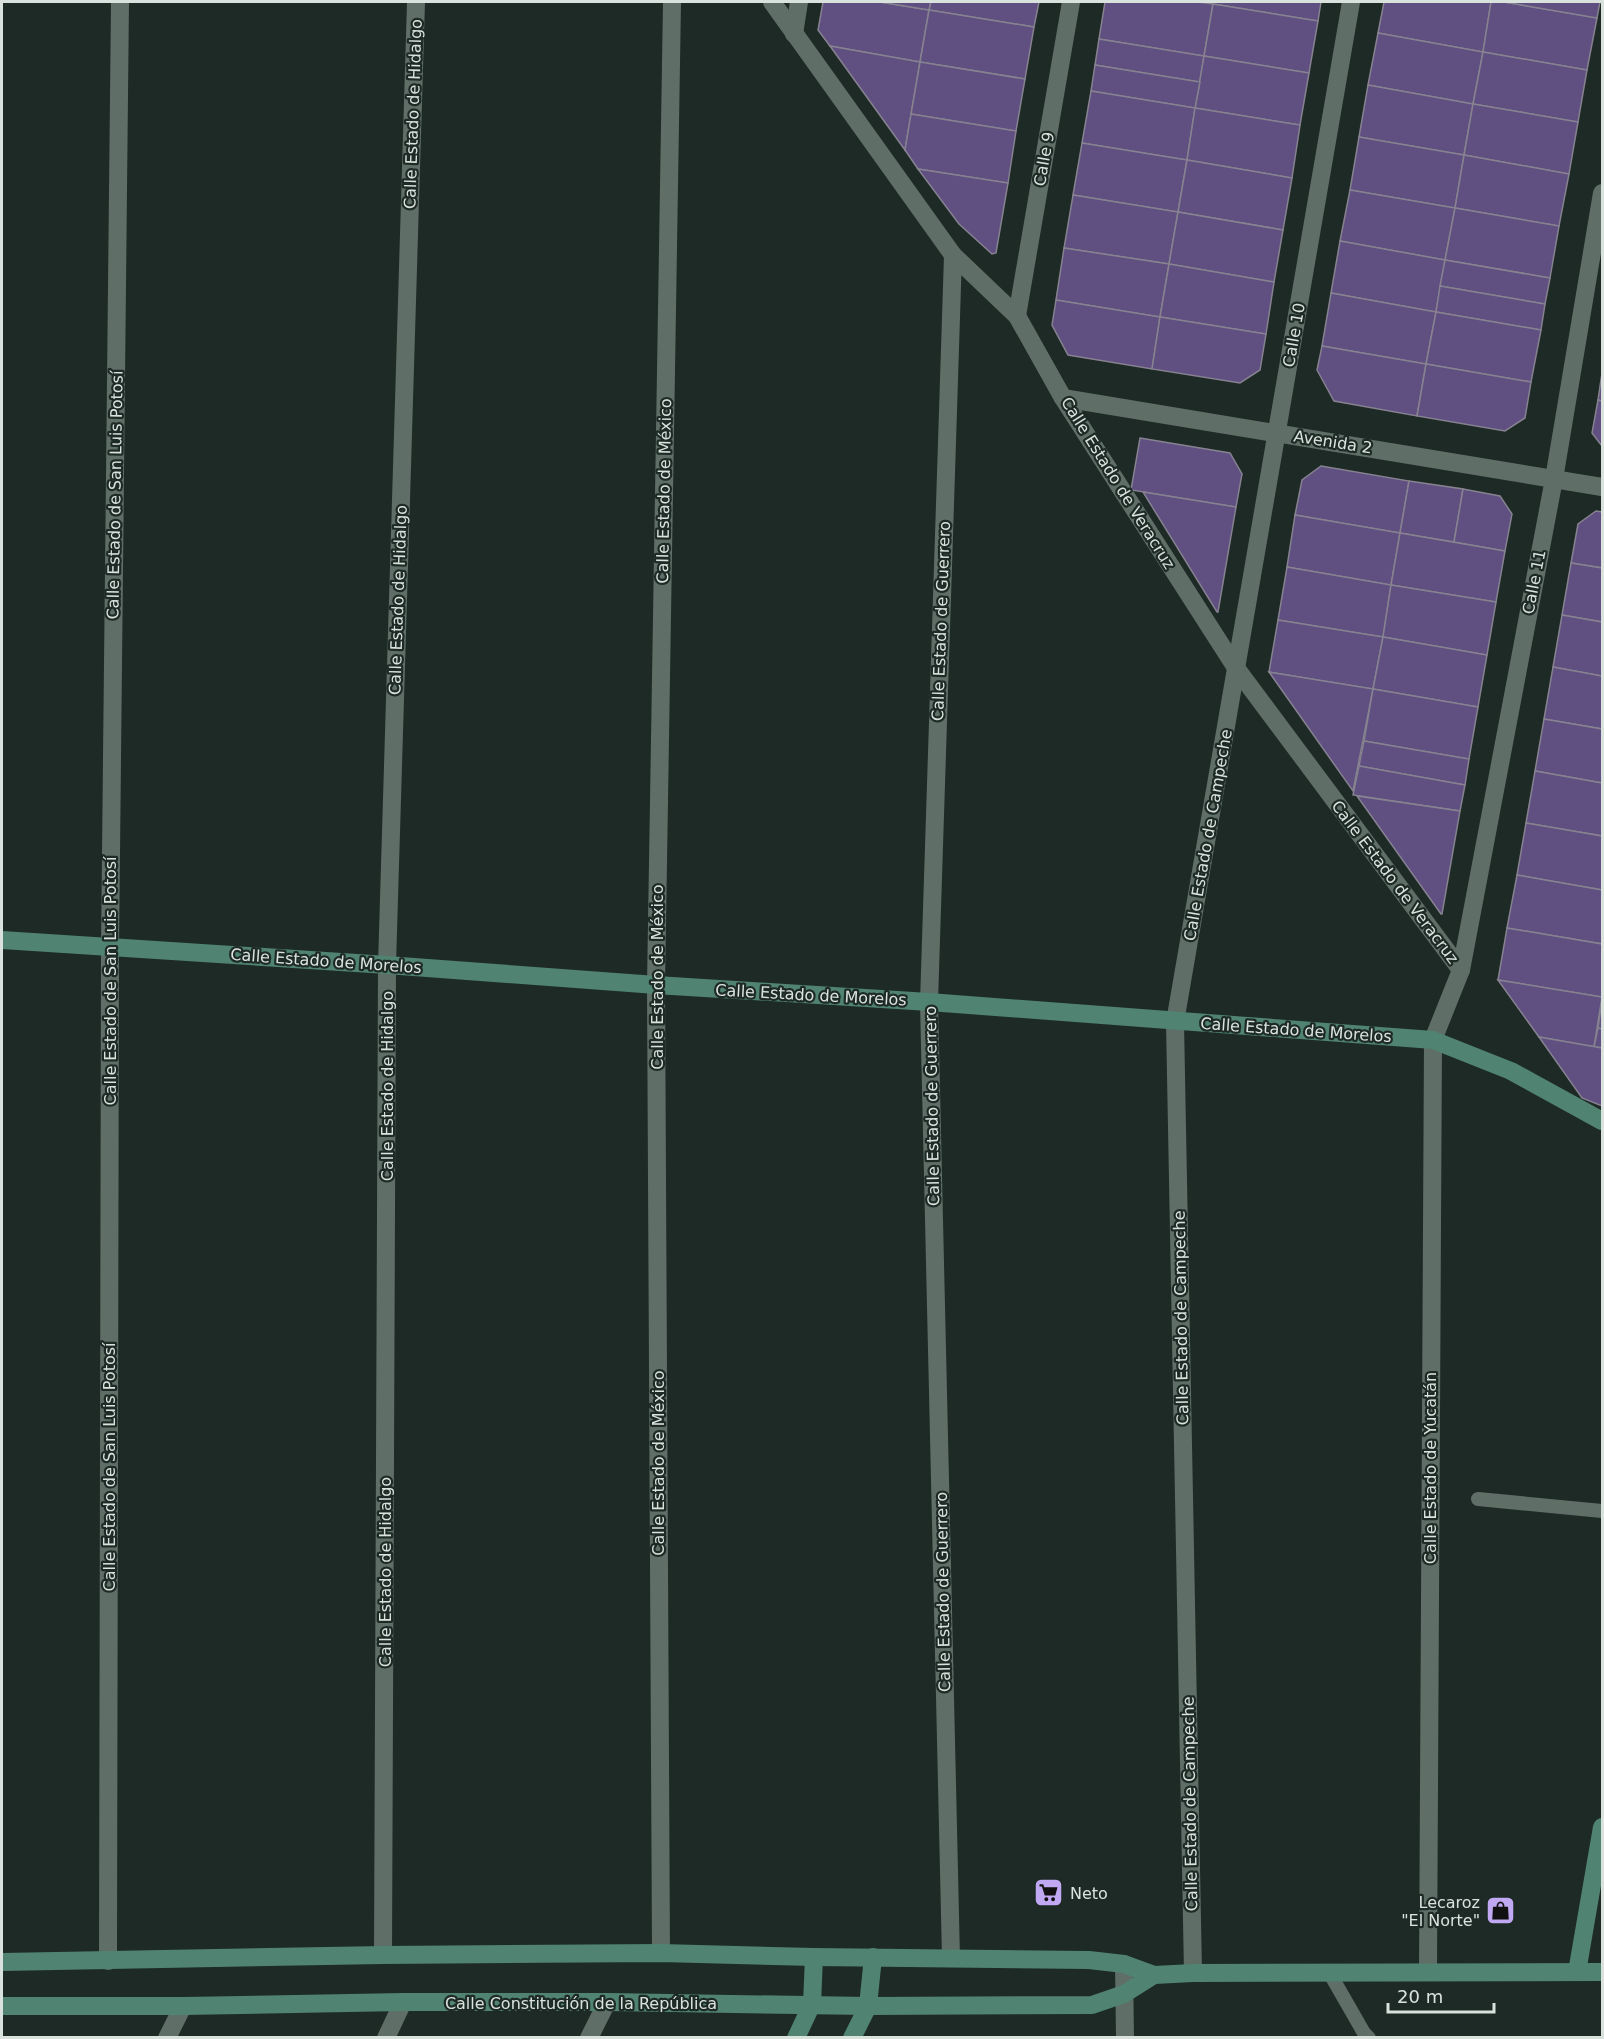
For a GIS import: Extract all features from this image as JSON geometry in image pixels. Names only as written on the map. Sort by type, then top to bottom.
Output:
[{"type":"street","name":"Calle Estado de San Luis Potosí","points":[[108,1961],[110,948],[120,2]]},
{"type":"street","name":"Calle Estado de Hidalgo","points":[[383,1955],[387,965],[416,2]]},
{"type":"street","name":"Calle Estado de México","points":[[661,1953],[656,985],[672,2]]},
{"type":"street","name":"Calle Estado de Veracruz","points":[[772,2],[953,255],[1017,316],[1063,398],[1236,668],[1461,970]]},
{"type":"street","points":[[794,34],[799,2]]},
{"type":"street","name":"Calle 9","points":[[1017,316],[1071,2]]},
{"type":"street","name":"Calle 10","points":[[1236,668],[1351,2]]},
{"type":"street","name":"Calle 11","points":[[1461,970],[1554,479],[1602,193]]},
{"type":"street","name":"Calle Estado de Guerrero","points":[[951,1958],[929,1002],[953,255]]},
{"type":"street","name":"Avenida 2","points":[[1063,398],[1602,487]]},
{"type":"street","name":"Calle Estado de Campeche","points":[[1193,1973],[1175,1022],[1236,668]]},
{"type":"street","name":"Calle Estado de Morelos","points":[[2,940],[929,1002],[1433,1040],[1511,1071],[1602,1121]]},
{"type":"street","name":"Calle Estado de Yucatán","points":[[1428,1972],[1433,1040],[1461,970]]},
{"type":"street","points":[[1577,1972],[1602,1827]]},
{"type":"street","name":"Calle Constitución de la República","points":[[2,1962],[661,1953],[1089,1960],[1124,1964],[1154,1975],[1329,1972],[1602,1972]]},
{"type":"street","points":[[796,2037],[812,2004],[814,1957]]},
{"type":"street","points":[[852,2037],[868,2006],[873,1958]]},
{"type":"street","points":[[1124,1964],[1125,2037]]},
{"type":"street","name":"Calle Constitución de la República","points":[[2,2006],[183,2006],[403,2002],[868,2006],[1092,2005],[1124,1994],[1154,1975]]},
{"type":"street","points":[[386,2037],[403,2002]]},
{"type":"street","points":[[589,2037],[607,2002]]},
{"type":"street","points":[[167,2037],[183,2006]]},
{"type":"lane","points":[[1478,1498],[1602,1511]]},
{"type":"lane","points":[[1329,1972],[1364,2033],[1369,2037]]},
{"type":"building","points":[[823,2],[880,2],[929,10],[920,62],[830,46],[818,30]]},
{"type":"building","points":[[880,2],[931,2],[929,10]]},
{"type":"building","points":[[931,2],[1039,2],[1034,27],[929,10]]},
{"type":"building","points":[[1105,2],[1213,4],[1204,56],[1099,39]]},
{"type":"building","points":[[1213,2],[1321,2],[1318,21],[1213,4]]},
{"type":"building","points":[[1384,2],[1491,2],[1483,52],[1378,33]]},
{"type":"building","points":[[1491,2],[1504,2],[1597,18],[1587,70],[1483,52]]},
{"type":"building","points":[[1504,2],[1600,2],[1597,18]]},
{"type":"building","points":[[1213,4],[1318,21],[1309,73],[1204,56]]},
{"type":"building","points":[[929,10],[1034,27],[1025,79],[920,62]]},
{"type":"building","points":[[1378,33],[1483,52],[1473,104],[1368,85]]},
{"type":"building","points":[[1099,39],[1204,56],[1200,82],[1095,65]]},
{"type":"building","points":[[830,46],[920,62],[905,150]]},
{"type":"building","points":[[1483,52],[1587,70],[1578,122],[1473,104]]},
{"type":"building","points":[[1204,56],[1309,73],[1300,125],[1195,108]]},
{"type":"building","points":[[920,62],[1025,79],[1016,131],[911,114]]},
{"type":"building","points":[[1095,65],[1200,82],[1195,108],[1091,91]]},
{"type":"building","points":[[1368,85],[1473,104],[1464,155],[1359,137]]},
{"type":"building","points":[[1091,91],[1195,108],[1187,160],[1082,143]]},
{"type":"building","points":[[1473,104],[1578,122],[1569,174],[1464,155]]},
{"type":"building","points":[[1195,108],[1300,125],[1292,178],[1187,160]]},
{"type":"building","points":[[911,114],[1016,131],[1008,183],[918,169],[905,150]]},
{"type":"building","points":[[1359,137],[1464,155],[1455,208],[1350,190]]},
{"type":"building","points":[[1082,143],[1187,160],[1178,212],[1073,195]]},
{"type":"building","points":[[1464,155],[1569,174],[1559,226],[1455,208]]},
{"type":"building","points":[[1187,160],[1292,178],[1283,230],[1178,212]]},
{"type":"building","points":[[918,169],[1008,183],[996,253],[992,254],[959,224]]},
{"type":"building","points":[[1350,190],[1455,208],[1445,260],[1340,241]]},
{"type":"building","points":[[1073,195],[1178,212],[1169,264],[1064,248]]},
{"type":"building","points":[[1455,208],[1559,226],[1550,278],[1445,260]]},
{"type":"building","points":[[1178,212],[1283,230],[1274,282],[1169,264]]},
{"type":"building","points":[[1340,241],[1445,260],[1436,312],[1331,293]]},
{"type":"building","points":[[1064,248],[1169,264],[1160,317],[1056,300]]},
{"type":"building","points":[[1445,260],[1550,278],[1545,304],[1440,286]]},
{"type":"building","points":[[1169,264],[1274,282],[1266,334],[1160,317]]},
{"type":"building","points":[[1440,286],[1545,304],[1541,330],[1436,312]]},
{"type":"building","points":[[1331,293],[1436,312],[1426,364],[1322,346]]},
{"type":"building","points":[[1056,300],[1160,317],[1152,369],[1068,355],[1052,325]]},
{"type":"building","points":[[1436,312],[1541,330],[1531,382],[1426,364]]},
{"type":"building","points":[[1160,317],[1266,334],[1260,370],[1240,383],[1152,369]]},
{"type":"building","points":[[1322,346],[1426,364],[1417,416],[1334,401],[1317,370]]},
{"type":"building","points":[[1426,364],[1531,382],[1525,418],[1505,431],[1417,416]]},
{"type":"building","points":[[1602,373],[1602,401],[1598,400]]},
{"type":"building","points":[[1598,400],[1602,401],[1602,446],[1592,433]]},
{"type":"building","points":[[1140,438],[1230,453],[1242,474],[1236,507],[1131,490]]},
{"type":"building","points":[[1321,466],[1409,481],[1400,533],[1295,515],[1302,480]]},
{"type":"building","points":[[1409,481],[1463,489],[1454,542],[1400,533]]},
{"type":"building","points":[[1463,489],[1500,496],[1512,514],[1505,551],[1454,542]]},
{"type":"building","points":[[1143,492],[1236,507],[1218,612],[1217,612]]},
{"type":"building","points":[[1596,511],[1602,512],[1602,568],[1571,563],[1578,524]]},
{"type":"building","points":[[1295,515],[1400,533],[1391,585],[1287,567]]},
{"type":"building","points":[[1400,533],[1505,551],[1496,602],[1391,585]]},
{"type":"building","points":[[1571,563],[1602,568],[1602,622],[1562,615]]},
{"type":"building","points":[[1287,567],[1391,585],[1383,637],[1278,620]]},
{"type":"building","points":[[1391,585],[1496,602],[1487,655],[1383,637]]},
{"type":"building","points":[[1562,615],[1602,622],[1602,676],[1553,667]]},
{"type":"building","points":[[1278,620],[1383,637],[1373,689],[1269,672]]},
{"type":"building","points":[[1383,637],[1487,655],[1478,707],[1373,689]]},
{"type":"building","points":[[1553,667],[1602,676],[1602,729],[1544,719]]},
{"type":"building","points":[[1269,672],[1373,689],[1353,791]]},
{"type":"building","points":[[1373,689],[1478,707],[1469,759],[1364,741]]},
{"type":"building","points":[[1544,719],[1602,729],[1602,783],[1535,771]]},
{"type":"building","points":[[1364,741],[1469,759],[1465,785],[1359,766]]},
{"type":"building","points":[[1359,766],[1465,785],[1460,811],[1353,795]]},
{"type":"building","points":[[1535,771],[1602,783],[1602,836],[1526,823]]},
{"type":"building","points":[[1357,796],[1460,811],[1442,914],[1441,914]]},
{"type":"building","points":[[1526,823],[1602,836],[1602,890],[1517,875]]},
{"type":"building","points":[[1517,875],[1602,890],[1602,944],[1507,928]]},
{"type":"building","points":[[1507,928],[1602,944],[1602,997],[1498,980]]},
{"type":"building","points":[[1498,980],[1602,997],[1594,1047],[1539,1037]]},
{"type":"building","points":[[1602,1000],[1602,1029],[1598,1028]]},
{"type":"building","points":[[1598,1028],[1602,1029],[1602,1048],[1594,1047]]},
{"type":"building","points":[[1539,1037],[1602,1048],[1602,1106],[1582,1098]]},
{"type":"place","name":"Neto","points":[[1049,1893]]},
{"type":"place","name":"Lecaroz \"El Norte\"","points":[[1501,1911]]}]
